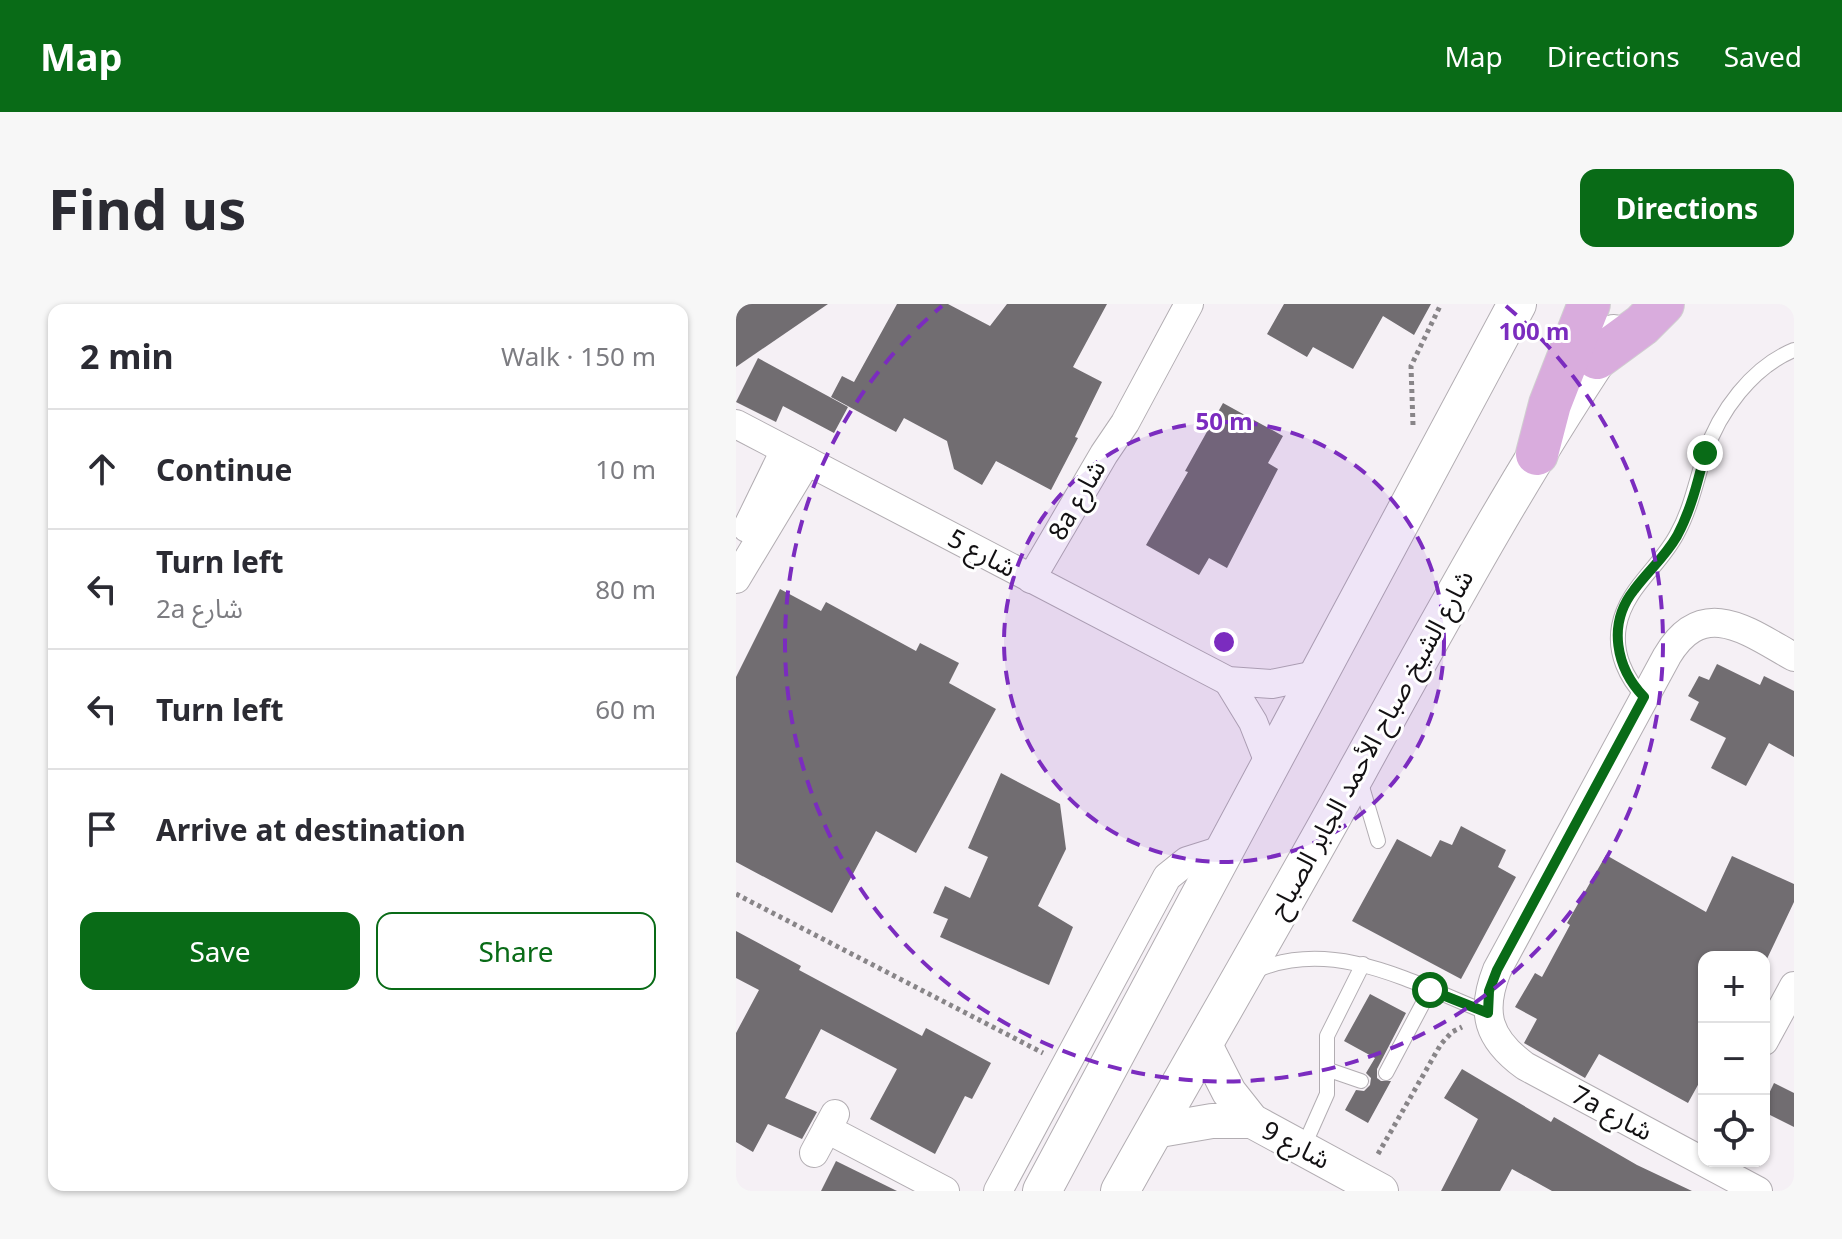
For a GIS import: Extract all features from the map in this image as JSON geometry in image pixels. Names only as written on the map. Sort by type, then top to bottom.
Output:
[{"type":"main road","points":[[1042,1191],[1517,304]]},
{"type":"main road","points":[[1537,454],[1550,404],[1589,304]]},
{"type":"main road","name":"شارع الشيخ صباح الأحمد الجابر الصباح","points":[[1120,1191],[1359,769],[1428,640],[1537,454],[1634,304]]},
{"type":"main road","points":[[1597,358],[1642,325],[1663,304]]},
{"type":"street","name":"8a شارع","points":[[1040,584],[1104,454],[1125,423],[1189,304]]},
{"type":"street","name":"شارع 5","points":[[736,424],[1228,681],[1272,684],[1316,675]]},
{"type":"street","points":[[736,551],[796,455]]},
{"type":"street","points":[[736,579],[796,455]]},
{"type":"street","points":[[1488,1013],[1489,991],[1497,970],[1673,645],[1691,629],[1702,624],[1728,623],[1794,657]]},
{"type":"street","points":[[1228,681],[1253,722],[1270,765]]},
{"type":"street","points":[[998,1191],[1167,877],[1187,861],[1225,849]]},
{"type":"street","points":[[1770,1030],[1794,986]]},
{"type":"street","name":"7a شارع","points":[[1488,1013],[1494,1035],[1507,1053],[1525,1066],[1698,1153]]},
{"type":"street","name":"شارع 9","points":[[1204,1043],[1224,1084],[1252,1121],[1375,1188]]},
{"type":"street","name":"شارع 9","points":[[1154,1131],[1212,1121],[1252,1121]]},
{"type":"street","points":[[825,1132],[945,1191]]},
{"type":"street","name":"7a شارع","points":[[1721,1167],[1758,1191]]},
{"type":"lane","points":[[1644,697],[1625,672],[1618,643],[1618,628],[1627,600],[1676,537],[1689,511],[1705,453],[1717,426],[1734,401],[1765,368],[1794,350]]},
{"type":"lane","points":[[1359,769],[1364,798],[1378,841]]},
{"type":"lane","points":[[1240,978],[1279,962],[1321,958],[1363,964],[1488,1013]]},
{"type":"lane","points":[[1302,1149],[1323,1106],[1329,1070],[1327,1036],[1363,964]]},
{"type":"lane","points":[[1386,1073],[1430,990]]},
{"type":"lane","points":[[1329,1070],[1361,1081]]},
{"type":"path","points":[[1409,437],[1414,406],[1411,366],[1441,304]]},
{"type":"path","points":[[736,894],[1065,1065]]},
{"type":"path","points":[[1375,1188],[1441,1044],[1452,1032],[1488,1013]]},
{"type":"building","points":[[736,304],[828,304],[736,367]]},
{"type":"building","points":[[897,304],[948,304],[990,326],[1007,304],[1107,304],[1073,367],[1102,382],[1051,490],[996,461],[982,485],[954,469],[947,441],[904,418],[896,432],[831,397],[842,376],[854,382]]},
{"type":"building","points":[[1284,304],[1431,304],[1414,335],[1383,316],[1353,369],[1313,347],[1307,357],[1267,334]]},
{"type":"building","points":[[758,358],[848,407],[834,433],[783,406],[776,422],[736,402]]},
{"type":"building","points":[[1223,403],[1283,436],[1268,463],[1278,469],[1227,568],[1209,558],[1199,575],[1146,545]]},
{"type":"building","points":[[780,589],[821,611],[826,602],[916,651],[920,643],[959,663],[949,683],[996,709],[916,853],[876,831],[832,913],[736,862],[736,677]]},
{"type":"building","points":[[1717,664],[1760,685],[1764,676],[1794,691],[1794,757],[1769,743],[1746,786],[1711,768],[1726,738],[1690,720],[1699,702],[1688,696],[1699,676],[1709,680]]},
{"type":"building","points":[[1001,773],[1060,804],[1066,849],[1038,906],[1073,927],[1049,985],[940,937],[948,919],[933,913],[945,886],[970,898],[988,857],[968,848]]},
{"type":"building","points":[[1461,826],[1506,850],[1498,867],[1516,877],[1461,979],[1352,921],[1397,839],[1431,857],[1440,840],[1452,845]]},
{"type":"building","points":[[1606,855],[1706,912],[1732,856],[1794,884],[1794,902],[1770,953],[1698,951],[1698,1085],[1688,1103],[1599,1054],[1585,1078],[1524,1043],[1537,1019],[1515,1007],[1535,973],[1542,977],[1570,925],[1567,923]]},
{"type":"building","points":[[736,931],[801,966],[799,970],[922,1036],[926,1028],[991,1063],[972,1099],[965,1096],[935,1154],[870,1119],[897,1069],[821,1029],[785,1098],[817,1112],[802,1139],[768,1124],[753,1152],[736,1142],[736,1033],[759,990],[736,978]]},
{"type":"building","points":[[1370,994],[1406,1013],[1377,1069],[1377,1078],[1391,1081],[1368,1123],[1345,1110],[1356,1090],[1364,1091],[1370,1085],[1371,1078],[1366,1073],[1375,1058],[1344,1041]]},
{"type":"building","points":[[1462,1069],[1551,1122],[1554,1117],[1637,1165],[1692,1191],[1552,1191],[1512,1169],[1500,1191],[1441,1191],[1478,1119],[1444,1098]]},
{"type":"building","points":[[1774,1083],[1794,1093],[1794,1127],[1770,1115],[1770,1091]]},
{"type":"building","points":[[836,1161],[897,1191],[821,1191]]},
{"type":"route","points":[[1430,990],[1488,1013],[1489,991],[1497,970],[1644,697],[1625,672],[1620,658],[1618,628],[1627,600],[1659,562],[1689,511],[1705,453]]}]
